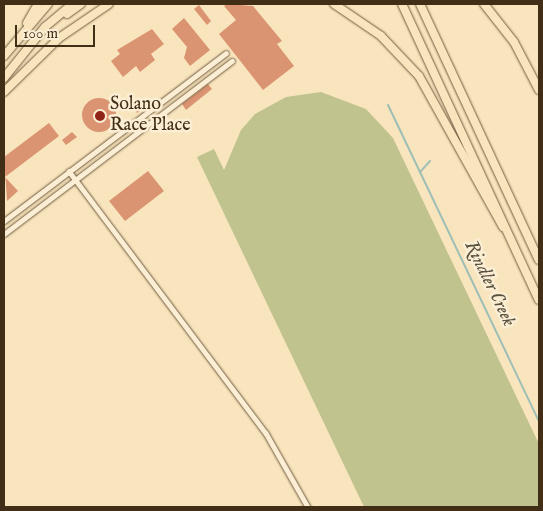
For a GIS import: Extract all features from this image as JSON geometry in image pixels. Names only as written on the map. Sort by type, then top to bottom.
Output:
[{"type":"highway","points":[[25,30],[38,4]]},
{"type":"highway","points":[[4,56],[48,4]]},
{"type":"highway","points":[[4,78],[72,4]]},
{"type":"highway","points":[[17,62],[81,4]]},
{"type":"highway","points":[[4,92],[59,38],[108,4]]},
{"type":"highway","points":[[334,4],[381,36],[418,76],[483,197],[511,239]]},
{"type":"highway","points":[[402,4],[539,300]]},
{"type":"highway","points":[[420,4],[539,260]]},
{"type":"highway","points":[[484,4],[514,42],[539,90]]},
{"type":"street","points":[[4,221],[226,53]]},
{"type":"street","points":[[4,234],[232,61]]},
{"type":"street","points":[[70,171],[266,433],[308,507]]},
{"type":"green space","points":[[321,92],[366,109],[393,138],[539,444],[539,507],[364,507],[197,157],[214,149],[224,170],[241,130],[255,114],[286,97]]},
{"type":"building","points":[[227,4],[253,6],[282,41],[277,44],[294,66],[263,90],[219,34],[236,20],[224,6]]},
{"type":"building","points":[[199,5],[211,21],[207,25],[194,9]]},
{"type":"building","points":[[184,18],[210,50],[190,66],[184,58],[187,47],[172,29]]},
{"type":"building","points":[[152,29],[164,44],[151,54],[155,60],[140,72],[136,66],[123,77],[111,61],[120,54],[117,50]]},
{"type":"building","points":[[208,84],[212,89],[186,110],[182,104]]},
{"type":"building","name":"Solano Race Place","points":[[99,98],[111,103],[116,115],[111,127],[99,132],[87,127],[82,115],[87,103]]},
{"type":"building","points":[[144,100],[148,105],[137,113],[134,108]]},
{"type":"building","points":[[49,123],[59,136],[5,177],[4,157]]},
{"type":"building","points":[[72,132],[77,137],[66,145],[62,140]]},
{"type":"building","points":[[148,171],[164,191],[125,221],[109,201]]},
{"type":"building","points":[[5,177],[18,191],[7,201]]},
{"type":"waterway","points":[[388,105],[420,172]]},
{"type":"waterway","name":"Rindler Creek","points":[[430,161],[420,172],[539,421]]},
{"type":"place","name":"Solano Race Place","points":[[100,116]]}]
